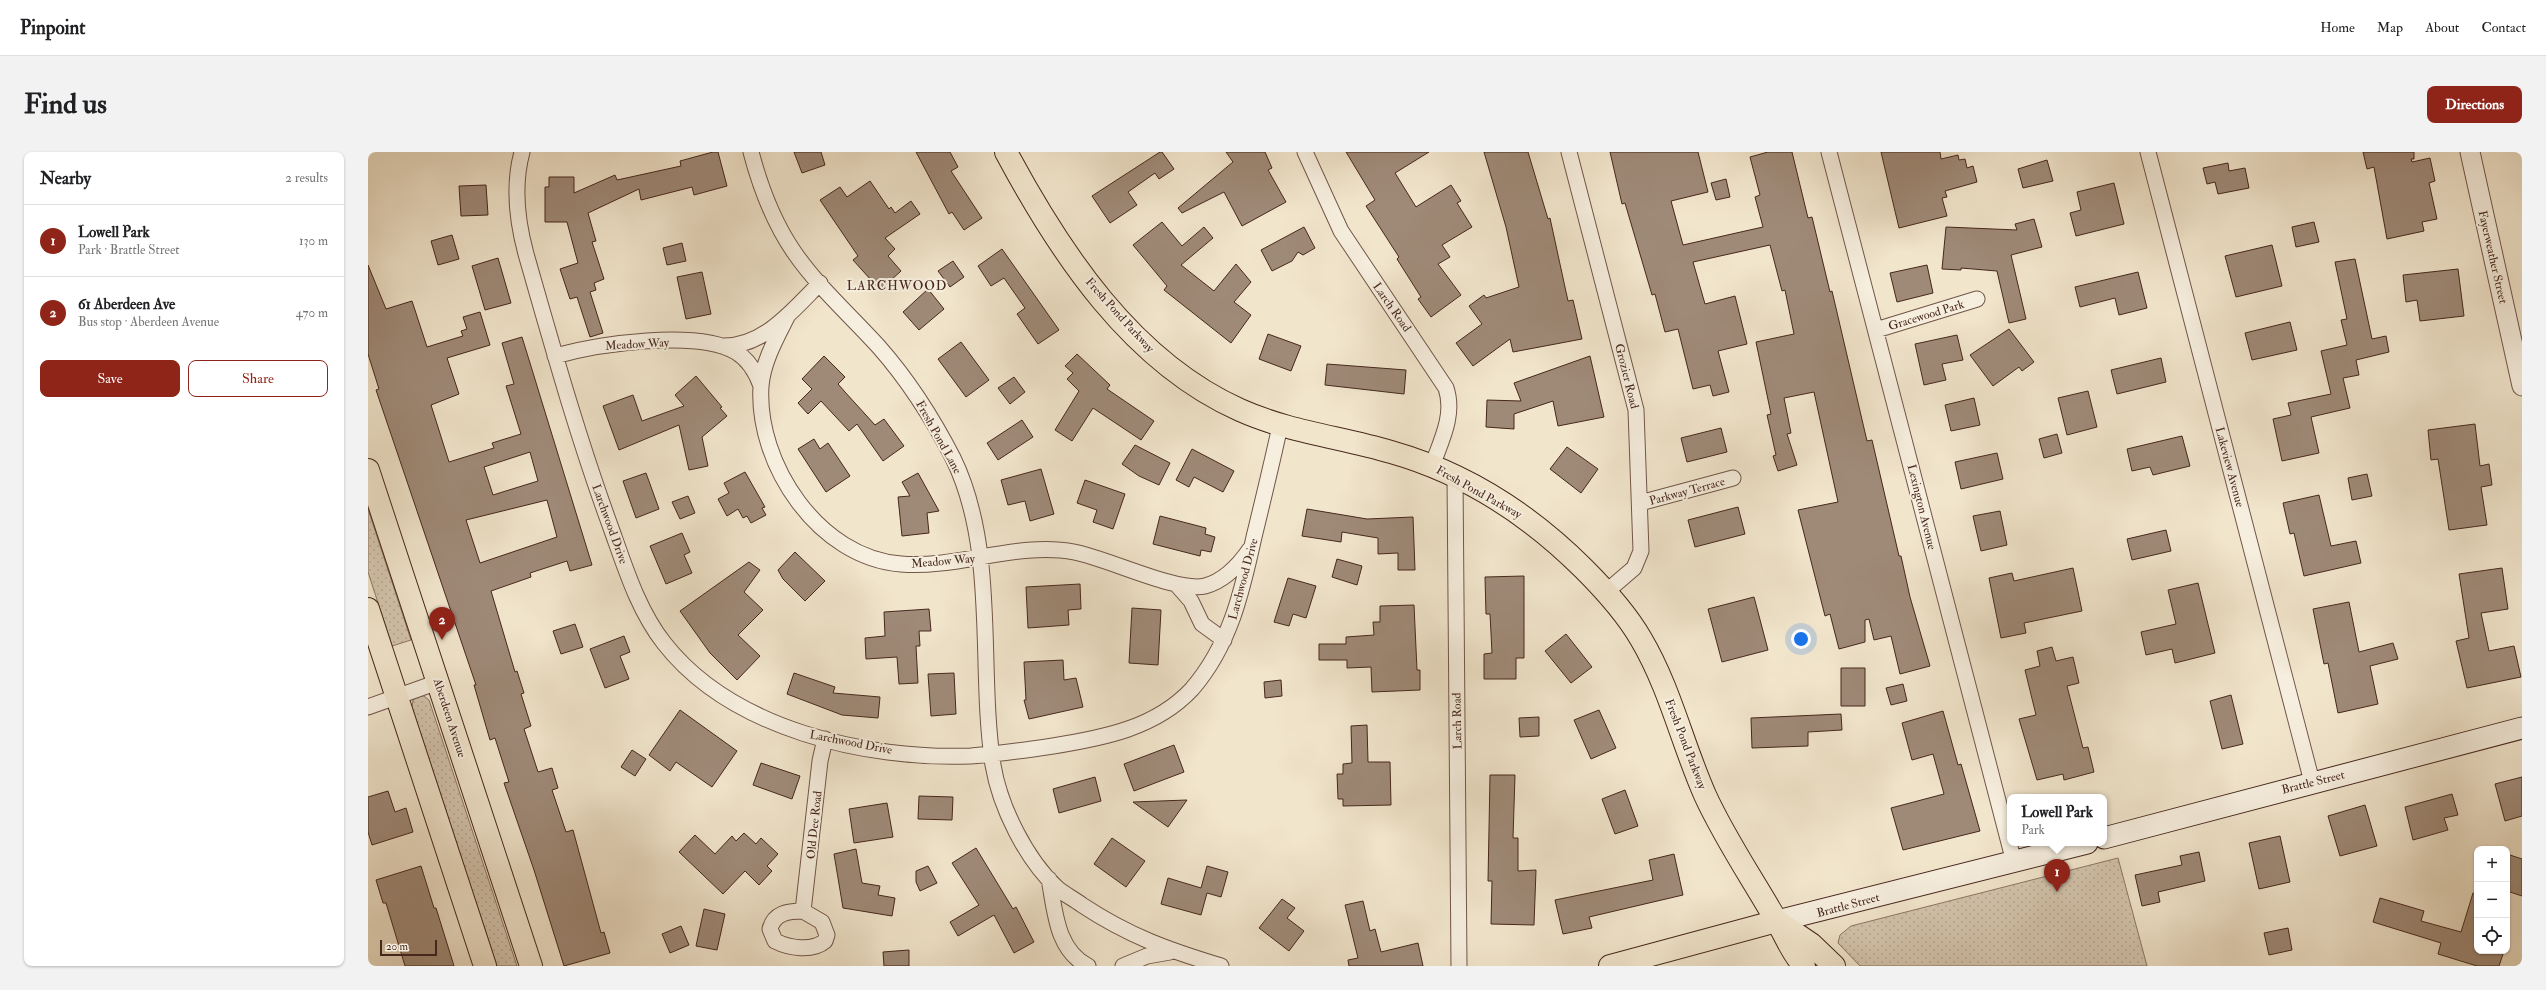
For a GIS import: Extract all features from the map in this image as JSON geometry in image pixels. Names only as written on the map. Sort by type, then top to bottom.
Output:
[{"type":"main road","name":"Fresh Pond Parkway","points":[[1006,152],[1045,221],[1088,280],[1138,338],[1175,371],[1210,394],[1242,411],[1280,426],[1392,452],[1455,476],[1531,521],[1576,561],[1606,592],[1632,625],[1646,648],[1670,701],[1711,808],[1754,885],[1777,921],[1792,952],[1804,966]]},
{"type":"main road","name":"Aberdeen Avenue","points":[[368,470],[531,966]]},
{"type":"main road","points":[[368,609],[485,966]]},
{"type":"main road","name":"Brattle Street","points":[[2107,837],[2312,782],[2522,728]]},
{"type":"main road","name":"Brattle Street","points":[[1610,966],[1777,921],[2075,846]]},
{"type":"main road","name":"Fresh Pond Parkway","points":[[1777,921],[1811,944],[1834,966]]},
{"type":"street","name":"Larchwood Drive","points":[[522,152],[517,190],[520,231],[587,460],[626,568],[642,606],[662,640],[696,676],[728,700],[769,721],[825,739],[923,754],[956,756],[991,754],[1095,739],[1126,731],[1170,708],[1189,692],[1211,664],[1224,640],[1238,605],[1280,426]]},
{"type":"street","name":"Fresh Pond Lane","points":[[751,152],[761,184],[784,235],[798,258],[887,357],[915,395],[942,438],[958,469],[970,501],[979,558],[991,754],[999,792],[1009,818],[1030,853],[1057,888],[1108,922],[1154,945],[1221,966]]},
{"type":"street","name":"Larch Road","points":[[1305,152],[1341,231],[1446,388],[1449,401],[1449,415],[1432,466]]},
{"type":"street","name":"Grozier Road","points":[[1569,152],[1634,401],[1638,425],[1642,544],[1639,557],[1629,573],[1606,592]]},
{"type":"street","name":"Lexington Avenue","points":[[1829,152],[2007,835]]},
{"type":"street","name":"Lakeview Avenue","points":[[2148,152],[2312,782]]},
{"type":"street","name":"Fayerweather Street","points":[[2470,152],[2522,386]]},
{"type":"street","name":"Meadow Way","points":[[556,356],[594,347],[637,342],[678,341],[732,345],[752,340],[774,328],[820,283]]},
{"type":"street","name":"Gracewood Park","points":[[1876,330],[1977,299]]},
{"type":"street","name":"Meadow Way","points":[[788,315],[767,359],[761,387],[764,427],[775,460],[811,518],[830,536],[868,557],[899,564],[922,564],[1041,550],[1066,550],[1094,556],[1177,585],[1197,587],[1218,581],[1237,566],[1252,545]]},
{"type":"street","name":"Meadow Way","points":[[719,345],[736,352],[746,360],[752,366],[761,387]]},
{"type":"street","name":"Larch Road","points":[[1455,476],[1459,966]]},
{"type":"street","name":"Parkway Terrace","points":[[1640,503],[1733,478]]},
{"type":"street","points":[[1177,585],[1190,601],[1202,624],[1224,640]]},
{"type":"street","points":[[368,707],[438,682]]},
{"type":"street","name":"Old Dee Road","points":[[804,911],[820,761],[825,739]]},
{"type":"street","name":"Lexington Avenue","points":[[2010,846],[2014,862]]},
{"type":"street","name":"Fresh Pond Lane","points":[[1049,878],[1059,931],[1066,947],[1079,961],[1088,966]]},
{"type":"street","name":"Fresh Pond Lane","points":[[1124,966],[1147,956],[1173,951]]},
{"type":"shaded area","points":[[368,509],[411,640],[392,646],[368,572]]},
{"type":"shaded area","points":[[419,696],[424,696],[429,700],[517,966],[497,966],[412,707],[413,700]]},
{"type":"shaded area","points":[[2118,858],[2147,966],[1860,966],[1838,943],[1840,935],[1851,926]]},
{"type":"building","points":[[718,152],[727,186],[694,195],[692,187],[641,200],[639,189],[588,213],[596,241],[592,242],[604,279],[594,283],[596,290],[590,292],[603,333],[590,337],[577,297],[570,299],[560,269],[578,263],[567,222],[545,222],[545,187],[549,187],[549,177],[574,177],[574,193],[615,175],[617,180],[681,166],[680,161]]},
{"type":"building","points":[[794,152],[821,152],[825,165],[802,173]]},
{"type":"building","points":[[916,152],[950,152],[958,167],[951,171],[982,218],[964,230],[952,212],[949,214]]},
{"type":"building","points":[[1162,152],[1174,169],[1159,179],[1155,173],[1128,192],[1137,205],[1110,223],[1092,196]]},
{"type":"building","points":[[1226,152],[1265,152],[1272,168],[1268,170],[1286,202],[1242,226],[1224,192],[1182,213],[1178,208],[1233,162]]},
{"type":"building","points":[[1346,152],[1429,152],[1395,173],[1416,207],[1451,185],[1461,201],[1457,203],[1472,227],[1442,245],[1450,257],[1438,264],[1461,295],[1431,317],[1418,299],[1421,297],[1397,259],[1399,257],[1366,206],[1375,200]]},
{"type":"building","points":[[1484,152],[1528,152],[1548,219],[1550,218],[1568,301],[1573,300],[1582,339],[1513,352],[1510,339],[1473,366],[1456,343],[1482,324],[1469,306],[1484,295],[1486,298],[1519,287],[1506,227]]},
{"type":"building","points":[[1610,152],[1698,152],[1708,192],[1671,201],[1683,245],[1763,227],[1755,197],[1760,195],[1750,157],[1768,152],[1792,152],[1808,218],[1812,217],[1830,292],[1832,291],[1867,441],[1872,440],[1899,556],[1901,556],[1910,597],[1930,666],[1900,674],[1891,636],[1874,640],[1869,619],[1865,620],[1865,642],[1839,649],[1830,614],[1825,616],[1798,510],[1838,502],[1814,392],[1784,398],[1791,433],[1787,434],[1797,465],[1778,471],[1773,456],[1776,455],[1767,415],[1771,414],[1756,342],[1794,334],[1785,290],[1782,291],[1770,245],[1693,262],[1705,304],[1735,296],[1747,344],[1718,351],[1729,392],[1713,396],[1710,385],[1693,389],[1678,329],[1665,332],[1655,294],[1652,295],[1625,203],[1622,204]]},
{"type":"building","points":[[1881,152],[1940,152],[1941,159],[1958,155],[1959,160],[1965,159],[1967,168],[1973,166],[1977,182],[1945,191],[1947,197],[1942,198],[1947,216],[1899,228]]},
{"type":"building","points":[[2363,152],[2414,152],[2414,159],[2411,159],[2412,162],[2430,158],[2435,181],[2429,183],[2437,219],[2422,222],[2424,231],[2387,239],[2374,167],[2367,169]]},
{"type":"building","points":[[2047,160],[2053,181],[2023,188],[2018,169]]},
{"type":"building","points":[[2228,163],[2229,171],[2245,168],[2249,188],[2218,194],[2215,182],[2207,184],[2203,168]]},
{"type":"building","points":[[1726,179],[1730,197],[1716,200],[1711,183]]},
{"type":"building","points":[[870,181],[889,209],[891,207],[895,213],[911,201],[920,214],[885,238],[895,249],[888,256],[901,271],[880,290],[853,260],[858,256],[820,200],[840,187],[847,197]]},
{"type":"building","points":[[2114,183],[2124,224],[2076,236],[2070,213],[2081,210],[2077,192]]},
{"type":"building","points":[[486,185],[488,215],[461,216],[459,186]]},
{"type":"building","points":[[2034,219],[2042,247],[2011,255],[2026,319],[2009,323],[1997,271],[1961,268],[1961,270],[1942,269],[1946,227],[2017,230],[2015,224]]},
{"type":"building","points":[[1162,222],[1182,246],[1204,227],[1213,238],[1181,265],[1214,291],[1236,264],[1251,282],[1234,302],[1251,315],[1231,343],[1164,290],[1167,286],[1133,245]]},
{"type":"building","points":[[2314,222],[2319,242],[2296,247],[2292,227]]},
{"type":"building","points":[[1304,227],[1315,248],[1303,255],[1298,252],[1292,261],[1272,271],[1261,250]]},
{"type":"building","points":[[452,235],[459,259],[438,265],[431,241]]},
{"type":"building","points":[[682,243],[686,261],[667,265],[663,248]]},
{"type":"building","points":[[2272,245],[2282,286],[2236,297],[2225,256]]},
{"type":"building","points":[[1002,249],[1059,330],[1038,344],[1017,314],[1025,308],[1004,278],[991,286],[978,266]]},
{"type":"building","points":[[498,258],[511,303],[485,310],[472,266]]},
{"type":"building","points":[[2355,259],[2372,339],[2386,336],[2389,352],[2356,360],[2359,375],[2343,378],[2350,408],[2311,417],[2319,453],[2282,461],[2273,419],[2291,415],[2288,403],[2331,394],[2321,351],[2347,345],[2341,320],[2347,319],[2335,262]]},
{"type":"building","points":[[953,261],[964,277],[950,287],[938,271]]},
{"type":"building","points":[[368,265],[386,309],[412,301],[427,347],[463,336],[461,331],[467,329],[463,317],[480,312],[490,345],[447,358],[459,394],[431,405],[449,462],[494,448],[492,443],[521,434],[506,386],[514,384],[502,343],[522,337],[592,565],[570,571],[567,561],[530,573],[531,577],[491,591],[515,672],[517,671],[524,693],[521,694],[531,726],[524,729],[538,772],[552,768],[558,788],[552,790],[566,832],[573,830],[601,933],[604,932],[610,953],[564,966],[534,870],[504,783],[509,782],[495,738],[490,740],[474,685],[476,685],[376,390],[379,389],[368,354]],"holes":[[[530,452],[538,481],[493,495],[484,467]],[[547,500],[557,537],[480,563],[466,520]]]},
{"type":"building","points":[[1927,265],[1933,293],[1897,302],[1890,273]]},
{"type":"building","points":[[2458,269],[2464,316],[2420,321],[2417,300],[2406,302],[2403,275]]},
{"type":"building","points":[[702,272],[711,314],[686,319],[677,277]]},
{"type":"building","points":[[2138,272],[2147,308],[2119,315],[2115,298],[2080,307],[2075,287]]},
{"type":"building","points":[[928,289],[944,309],[919,330],[903,312]]},
{"type":"building","points":[[2290,322],[2297,350],[2252,360],[2245,333]]},
{"type":"building","points":[[2009,329],[2034,362],[2022,371],[2019,367],[1993,386],[1970,355]]},
{"type":"building","points":[[1268,334],[1301,346],[1291,371],[1259,359]]},
{"type":"building","points":[[1957,335],[1963,360],[1942,364],[1946,380],[1924,385],[1915,344]]},
{"type":"building","points":[[961,342],[989,380],[966,397],[938,359]]},
{"type":"building","points":[[1077,354],[1110,385],[1107,389],[1154,421],[1141,440],[1093,408],[1072,441],[1055,430],[1079,391],[1067,379],[1073,373],[1065,366]]},
{"type":"building","points":[[824,356],[845,377],[838,384],[845,392],[875,425],[884,419],[904,446],[883,461],[857,424],[849,431],[821,401],[808,414],[798,403],[812,389],[802,379]]},
{"type":"building","points":[[1590,356],[1604,417],[1558,426],[1553,401],[1514,414],[1514,429],[1486,427],[1487,400],[1521,401],[1514,383]]},
{"type":"building","points":[[2161,358],[2166,382],[2117,394],[2111,370]]},
{"type":"building","points":[[1327,364],[1406,370],[1404,394],[1325,385]]},
{"type":"building","points":[[696,376],[722,407],[720,408],[727,416],[702,437],[708,466],[689,470],[679,425],[619,450],[603,406],[633,395],[642,421],[684,406],[675,395]]},
{"type":"building","points":[[1014,377],[1025,392],[1010,404],[998,388]]},
{"type":"building","points":[[2088,391],[2097,427],[2067,435],[2058,398]]},
{"type":"building","points":[[1974,398],[1980,425],[1951,431],[1945,405]]},
{"type":"building","points":[[1022,420],[1033,437],[998,460],[987,443]]},
{"type":"building","points":[[2475,424],[2480,466],[2489,464],[2492,485],[2481,487],[2487,525],[2449,530],[2438,459],[2431,460],[2428,430]]},
{"type":"building","points":[[1721,428],[1727,452],[1687,462],[1681,438]]},
{"type":"building","points":[[2057,434],[2062,453],[2044,458],[2039,439]]},
{"type":"building","points":[[2182,436],[2190,466],[2153,475],[2150,467],[2132,471],[2127,449]]},
{"type":"building","points":[[814,439],[820,449],[828,443],[850,476],[826,492],[798,449]]},
{"type":"building","points":[[1135,445],[1170,463],[1159,485],[1139,476],[1122,464]]},
{"type":"building","points":[[1567,447],[1598,469],[1581,493],[1550,469]]},
{"type":"building","points":[[1192,449],[1234,471],[1223,492],[1194,477],[1189,487],[1176,480]]},
{"type":"building","points":[[1997,453],[2003,479],[1961,489],[1955,462]]},
{"type":"building","points":[[1041,469],[1054,514],[1030,521],[1025,501],[1008,505],[1001,480]]},
{"type":"building","points":[[745,472],[765,507],[762,508],[766,515],[751,523],[747,516],[743,518],[738,509],[727,516],[718,499],[729,493],[724,483]]},
{"type":"building","points":[[646,473],[659,509],[636,518],[623,481]]},
{"type":"building","points":[[918,473],[939,511],[927,513],[929,533],[902,536],[898,497],[910,496],[902,482]]},
{"type":"building","points":[[2367,474],[2372,496],[2352,500],[2348,478]]},
{"type":"building","points":[[1085,480],[1125,494],[1113,529],[1093,522],[1097,510],[1077,503]]},
{"type":"building","points":[[2319,495],[2331,546],[2356,541],[2361,563],[2304,576],[2294,533],[2290,534],[2283,503]]},
{"type":"building","points":[[688,496],[695,513],[680,519],[672,502]]},
{"type":"building","points":[[1738,507],[1745,534],[1695,547],[1688,520]]},
{"type":"building","points":[[1307,509],[1367,519],[1413,517],[1415,570],[1398,570],[1398,553],[1378,554],[1378,538],[1342,532],[1341,542],[1302,536]]},
{"type":"building","points":[[2000,511],[2007,545],[1981,551],[1973,516]]},
{"type":"building","points":[[1160,516],[1206,528],[1205,534],[1215,537],[1211,552],[1201,550],[1200,556],[1153,544]]},
{"type":"building","points":[[2166,530],[2171,551],[2132,560],[2127,539]]},
{"type":"building","points":[[682,533],[690,552],[684,555],[692,573],[666,584],[650,546]]},
{"type":"building","points":[[795,552],[825,581],[805,601],[783,579],[778,570]]},
{"type":"building","points":[[1337,559],[1362,566],[1357,585],[1332,577]]},
{"type":"building","points":[[749,562],[760,570],[744,592],[763,610],[738,635],[760,656],[737,680],[710,653],[680,611]]},
{"type":"building","points":[[2073,568],[2082,611],[2024,623],[2026,633],[2001,638],[1989,578],[2012,573],[2014,581]]},
{"type":"building","points":[[2502,568],[2508,609],[2481,613],[2489,651],[2514,646],[2521,677],[2467,688],[2456,641],[2469,638],[2459,574]]},
{"type":"building","points":[[1524,576],[1524,658],[1516,658],[1516,679],[1484,679],[1484,654],[1492,653],[1490,614],[1486,614],[1485,577]]},
{"type":"building","points":[[1288,578],[1316,586],[1306,618],[1293,614],[1289,626],[1274,622]]},
{"type":"building","points":[[2198,583],[2215,653],[2175,663],[2172,649],[2146,655],[2141,632],[2176,624],[2168,590]]},
{"type":"building","points":[[1080,584],[1081,609],[1068,610],[1069,625],[1028,628],[1026,587]]},
{"type":"building","points":[[1754,597],[1768,650],[1722,662],[1708,609]]},
{"type":"building","points":[[2349,602],[2359,652],[2393,643],[2398,659],[2370,666],[2378,704],[2338,713],[2328,663],[2324,664],[2313,609]]},
{"type":"building","points":[[1414,605],[1417,670],[1420,670],[1420,690],[1372,692],[1371,667],[1347,668],[1347,660],[1319,660],[1319,644],[1346,644],[1346,637],[1374,635],[1373,622],[1380,622],[1380,606]]},
{"type":"building","points":[[1132,608],[1161,610],[1158,665],[1129,663]]},
{"type":"building","points":[[929,609],[931,631],[919,631],[920,646],[916,646],[918,683],[899,684],[897,657],[866,659],[865,638],[885,636],[884,612]]},
{"type":"building","points":[[575,624],[583,647],[561,654],[553,631]]},
{"type":"building","points":[[1566,634],[1592,667],[1571,683],[1545,651]]},
{"type":"building","points":[[624,636],[630,652],[620,656],[629,679],[605,688],[590,649]]},
{"type":"building","points":[[2052,647],[2056,661],[2073,657],[2079,683],[2067,686],[2083,748],[2088,747],[2094,772],[2064,780],[2063,774],[2037,780],[2019,719],[2036,715],[2025,670],[2040,666],[2037,651]]},
{"type":"building","points":[[1063,660],[1064,680],[1076,678],[1083,707],[1029,719],[1024,700],[1026,700],[1024,662]]},
{"type":"building","points":[[1841,668],[1865,668],[1865,706],[1841,706]]},
{"type":"building","points":[[794,673],[835,687],[833,693],[880,697],[878,718],[842,715],[787,694]]},
{"type":"building","points":[[954,673],[956,714],[931,716],[928,674]]},
{"type":"building","points":[[1281,680],[1282,696],[1265,698],[1264,682]]},
{"type":"building","points":[[1903,684],[1907,701],[1891,705],[1886,688]]},
{"type":"building","points":[[2231,695],[2243,744],[2222,749],[2210,701]]},
{"type":"building","points":[[680,710],[737,751],[712,787],[676,762],[670,771],[649,755]]},
{"type":"building","points":[[1599,710],[1616,748],[1591,759],[1574,720]]},
{"type":"building","points":[[1943,711],[1958,765],[1961,764],[1980,831],[1903,850],[1891,808],[1944,794],[1933,754],[1912,760],[1902,723]]},
{"type":"building","points":[[1841,714],[1842,730],[1808,732],[1808,746],[1752,748],[1751,718]]},
{"type":"building","points":[[1539,717],[1539,736],[1520,737],[1519,718]]},
{"type":"building","points":[[1367,725],[1368,762],[1390,762],[1391,805],[1343,806],[1343,799],[1338,799],[1337,774],[1343,774],[1343,764],[1352,763],[1351,726]]},
{"type":"building","points":[[1174,745],[1184,772],[1134,791],[1124,764]]},
{"type":"building","points":[[632,750],[646,759],[635,776],[621,767]]},
{"type":"building","points":[[761,763],[800,776],[792,799],[753,785]]},
{"type":"building","points":[[1490,775],[1515,775],[1513,838],[1518,838],[1518,871],[1536,870],[1534,925],[1491,924],[1492,881],[1488,881]]},
{"type":"building","points":[[1095,777],[1101,801],[1059,813],[1053,789]]},
{"type":"building","points":[[2522,777],[2522,816],[2505,821],[2495,784]]},
{"type":"building","points":[[1625,790],[1638,826],[1615,834],[1602,799]]},
{"type":"building","points":[[388,791],[395,812],[406,808],[413,832],[372,845],[368,832],[368,797]]},
{"type":"building","points":[[2452,794],[2458,815],[2444,818],[2448,830],[2413,840],[2405,807]]},
{"type":"building","points":[[919,796],[953,797],[952,820],[918,819]]},
{"type":"building","points":[[1187,800],[1168,827],[1133,802]]},
{"type":"building","points":[[887,803],[893,837],[854,843],[849,809]]},
{"type":"building","points":[[2365,805],[2377,846],[2340,856],[2328,816]]},
{"type":"building","points":[[744,833],[756,844],[761,838],[778,854],[767,866],[772,871],[759,885],[745,871],[723,894],[679,852],[695,835],[715,854],[732,836],[736,841]]},
{"type":"building","points":[[2280,836],[2290,882],[2259,889],[2249,843]]},
{"type":"building","points":[[1112,838],[1145,861],[1126,887],[1094,864]]},
{"type":"building","points":[[976,848],[1013,909],[1016,907],[1034,942],[1014,953],[994,915],[958,936],[950,922],[979,905],[952,863]]},
{"type":"building","points":[[856,849],[862,883],[880,886],[878,895],[895,898],[892,916],[843,908],[834,854]]},
{"type":"building","points":[[2199,852],[2205,881],[2158,892],[2160,902],[2142,906],[2135,875],[2182,865],[2180,856]]},
{"type":"building","points":[[1674,854],[1683,895],[1589,917],[1592,928],[1563,934],[1555,900],[1653,880],[1649,860]]},
{"type":"building","points":[[2510,855],[2522,859],[2522,896],[2510,892]]},
{"type":"building","points":[[421,866],[454,966],[405,966],[386,903],[383,903],[376,880]]},
{"type":"building","points":[[928,866],[937,883],[920,891],[916,882],[916,871]]},
{"type":"building","points":[[1207,866],[1228,872],[1221,897],[1207,893],[1201,915],[1161,904],[1168,878],[1201,888]]},
{"type":"building","points":[[2474,893],[2474,954],[2503,954],[2499,966],[2477,966],[2438,954],[2441,943],[2373,922],[2380,898],[2424,911],[2421,921],[2461,932]]},
{"type":"building","points":[[1282,899],[1295,908],[1287,918],[1304,931],[1289,951],[1259,928]]},
{"type":"building","points":[[1363,901],[1370,931],[1375,929],[1381,952],[1418,943],[1423,966],[1349,966],[1348,960],[1358,958],[1345,905]]},
{"type":"building","points":[[704,909],[725,914],[717,950],[696,946]]},
{"type":"building","points":[[681,926],[689,945],[670,953],[662,934]]},
{"type":"building","points":[[2288,928],[2292,950],[2269,955],[2264,933]]},
{"type":"building","points":[[909,950],[909,966],[884,966],[883,952]]},
{"type":"place","name":"61 Aberdeen Ave","points":[[442,640]]},
{"type":"place","name":"Lowell Park","points":[[2057,892]]},
{"type":"district","name":"LARCHWOOD","points":[[897,285]]}]
